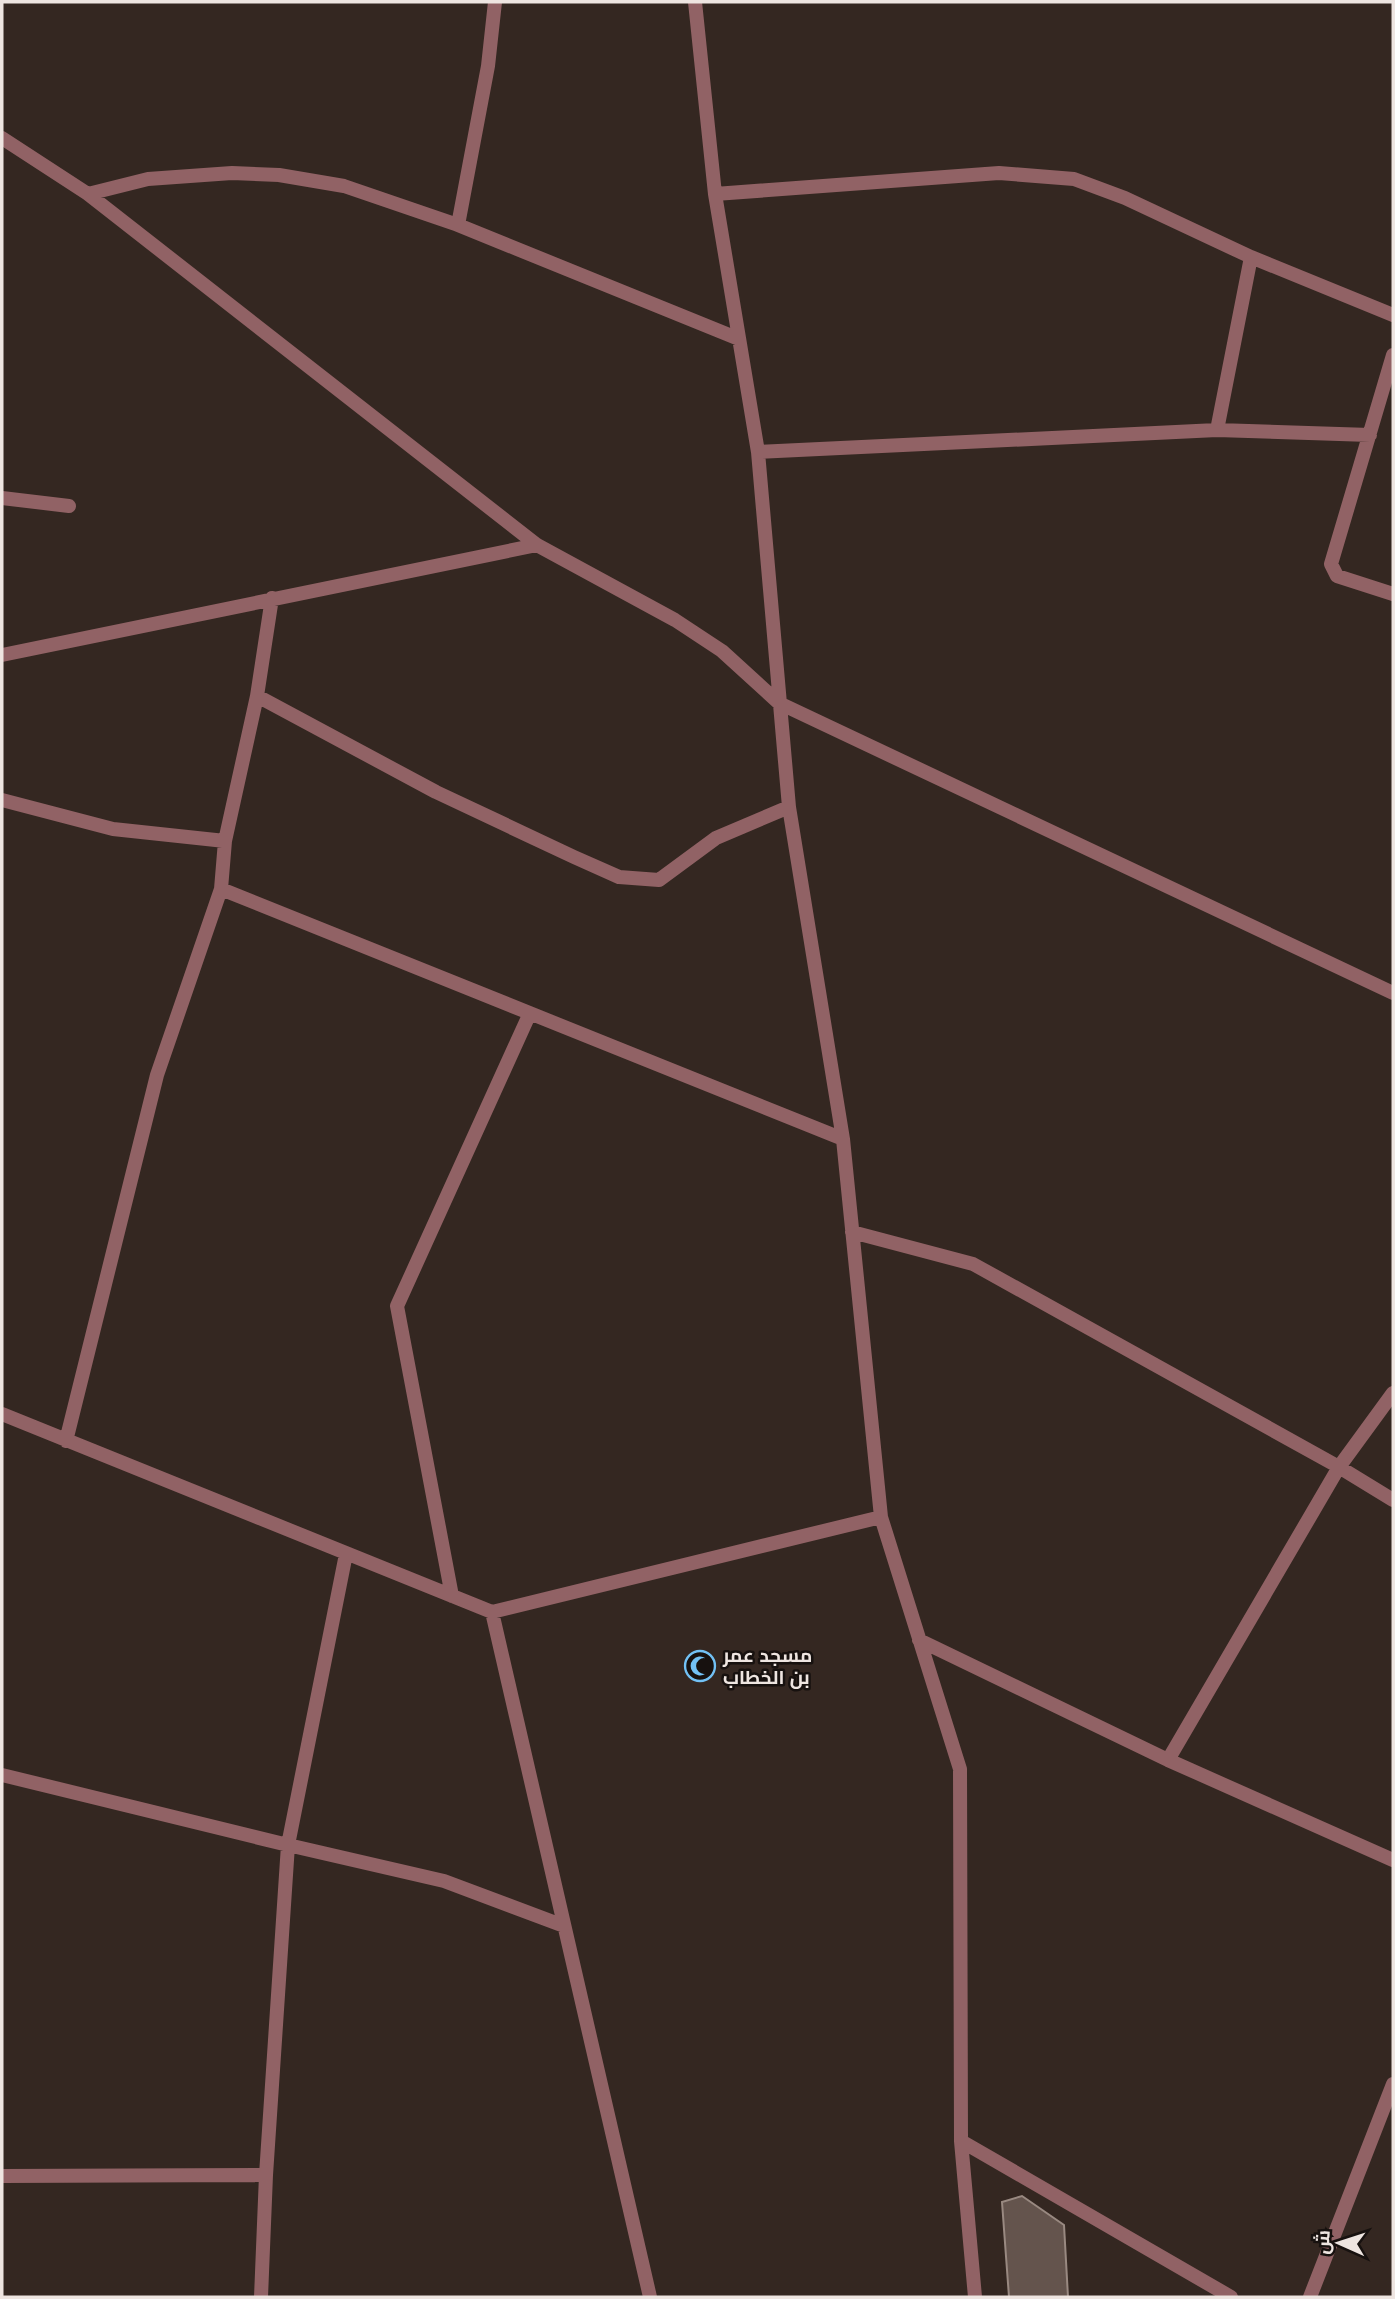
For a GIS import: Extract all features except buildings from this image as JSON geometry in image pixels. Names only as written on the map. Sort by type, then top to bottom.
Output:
[{"type":"street","points":[[458,225],[488,66],[495,2]]},
{"type":"street","points":[[695,2],[715,194],[758,452],[789,807],[843,1139],[881,1517],[960,1769],[961,2141],[975,2297]]},
{"type":"street","points":[[2,138],[88,194],[537,545],[675,620],[722,651],[779,703],[1393,993]]},
{"type":"street","points":[[88,194],[148,179],[232,173],[279,175],[344,186],[458,225],[739,339]]},
{"type":"street","points":[[715,194],[999,173],[1074,178],[1125,198],[1251,257],[1393,315]]},
{"type":"street","points":[[1217,430],[1251,257]]},
{"type":"street","points":[[1393,355],[1331,564],[1337,576],[1393,594]]},
{"type":"street","points":[[758,452],[1217,430],[1370,435]]},
{"type":"street","points":[[2,498],[69,506]]},
{"type":"street","points":[[2,655],[537,545]]},
{"type":"street","points":[[66,1441],[157,1075],[221,889],[225,841],[257,696],[272,598]]},
{"type":"street","points":[[257,696],[436,792],[619,877],[659,880],[716,838],[789,807]]},
{"type":"street","points":[[2,800],[113,829],[225,841]]},
{"type":"street","points":[[221,889],[843,1139]]},
{"type":"street","points":[[452,1596],[397,1306],[530,1013]]},
{"type":"street","points":[[852,1232],[973,1264],[1339,1467],[1393,1500]]},
{"type":"street","points":[[1168,1760],[1339,1467],[1393,1393]]},
{"type":"street","points":[[2,1415],[492,1612],[881,1517]]},
{"type":"street","points":[[261,2297],[266,2175],[288,1845],[346,1554]]},
{"type":"street","points":[[492,1612],[650,2297]]},
{"type":"street","points":[[919,1640],[1168,1760],[1393,1860]]},
{"type":"street","points":[[2,1775],[444,1881],[564,1926]]},
{"type":"street","points":[[1310,2297],[1393,2084]]},
{"type":"street","points":[[961,2141],[1231,2297]]},
{"type":"street","points":[[2,2176],[266,2175]]},
{"type":"place","name":"مسجد عمر بن الخطاب","points":[[700,1666]]}]
